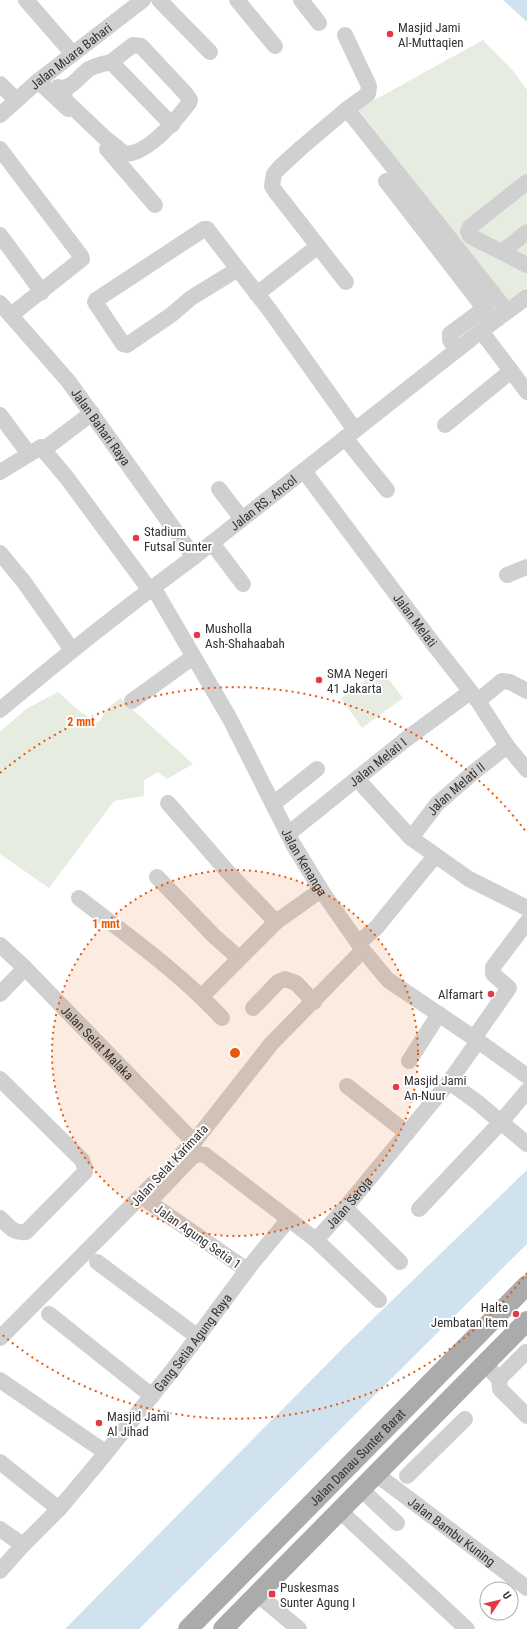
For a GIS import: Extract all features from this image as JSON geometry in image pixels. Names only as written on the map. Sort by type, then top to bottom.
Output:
[{"type":"main road","name":"Jalan Danau Sunter Barat","points":[[188,1629],[527,1285]]},
{"type":"main road","name":"Jalan Danau Sunter Barat","points":[[223,1629],[527,1321]]},
{"type":"street","points":[[26,0],[72,54]]},
{"type":"street","name":"Jalan Muara Bahari","points":[[0,115],[42,77],[143,0]]},
{"type":"street","points":[[159,0],[210,52]]},
{"type":"street","points":[[237,0],[275,46]]},
{"type":"street","points":[[301,0],[319,23]]},
{"type":"street","points":[[345,35],[369,86],[368,94],[347,109],[302,147],[274,174],[272,186],[346,282]]},
{"type":"street","points":[[134,46],[141,46],[190,100],[172,125],[138,152],[125,154],[105,138],[66,101],[63,92],[68,87],[88,70],[99,64],[110,62],[134,46]]},
{"type":"street","points":[[110,62],[172,125]]},
{"type":"street","points":[[42,77],[62,89],[68,87]]},
{"type":"street","points":[[42,77],[155,205]]},
{"type":"street","points":[[0,84],[16,100]]},
{"type":"street","points":[[347,109],[507,311]]},
{"type":"street","points":[[0,149],[82,258],[42,292],[11,315]]},
{"type":"street","points":[[386,181],[490,315],[450,334],[450,340],[457,350]]},
{"type":"street","points":[[527,182],[470,227],[468,231],[470,236],[527,266]]},
{"type":"street","points":[[238,269],[191,298],[172,315],[127,345],[123,344],[95,302],[205,228],[208,230],[238,269],[257,294],[387,490]]},
{"type":"street","points":[[502,252],[527,232]]},
{"type":"street","points":[[0,235],[42,292]]},
{"type":"street","points":[[257,294],[318,246]]},
{"type":"street","name":"Jalan RS. Ancol","points":[[0,710],[72,650],[151,588],[242,520],[481,331],[490,315],[507,311],[527,297]]},
{"type":"street","name":"Jalan Bahari Raya","points":[[0,303],[69,382],[194,557]]},
{"type":"street","points":[[481,331],[527,392]]},
{"type":"street","points":[[445,425],[511,371]]},
{"type":"street","points":[[0,472],[36,452],[92,413]]},
{"type":"street","name":"Jalan Kenanga","points":[[0,415],[36,452],[67,478],[151,588],[230,719],[288,834],[321,890],[361,947],[388,980],[527,1076]]},
{"type":"street","name":"Jalan Melati","points":[[304,471],[474,696],[507,746],[527,770]]},
{"type":"street","points":[[219,489],[242,520]]},
{"type":"street","points":[[212,543],[243,584]]},
{"type":"street","points":[[0,553],[24,582],[72,650]]},
{"type":"street","points":[[507,575],[527,567]]},
{"type":"street","points":[[132,701],[193,657]]},
{"type":"street","name":"Jalan Melati I","points":[[288,834],[357,779],[474,696],[502,681],[510,682],[527,691]]},
{"type":"street","name":"Jalan Melati II","points":[[411,838],[438,804],[474,772],[507,746]]},
{"type":"street","points":[[273,804],[317,769]]},
{"type":"street","points":[[357,779],[411,838],[469,879],[527,908]]},
{"type":"street","points":[[168,803],[228,871],[276,922]]},
{"type":"street","points":[[361,947],[435,856]]},
{"type":"street","points":[[157,877],[215,937],[239,958]]},
{"type":"street","points":[[202,996],[276,922],[321,890]]},
{"type":"street","points":[[79,898],[202,996],[222,1018]]},
{"type":"street","name":"Jalan Seroja","points":[[191,1158],[197,1154],[205,1155],[316,1240],[345,1208],[449,1082],[508,990],[508,987],[493,974],[493,967],[527,922]]},
{"type":"street","name":"Jalan Selat Malaka","points":[[0,945],[25,968],[194,1142]]},
{"type":"street","name":"Jalan Selat Karimata","points":[[0,1338],[194,1142],[269,1047],[314,1002],[361,947]]},
{"type":"street","points":[[0,994],[25,968]]},
{"type":"street","points":[[252,1008],[278,982],[285,979],[296,983],[314,1002]]},
{"type":"street","points":[[409,1061],[439,1014]]},
{"type":"street","points":[[0,1079],[82,1160],[85,1168],[84,1172],[26,1232],[19,1233],[13,1230],[0,1218]]},
{"type":"street","points":[[449,1082],[502,1122],[527,1144]]},
{"type":"street","points":[[347,1086],[407,1134]]},
{"type":"street","points":[[419,1209],[502,1122],[527,1092]]},
{"type":"street","name":"Jalan Agung Setia 1","points":[[191,1158],[149,1202],[247,1270]]},
{"type":"street","points":[[345,1208],[400,1262]]},
{"type":"street","name":"Gang Setia Agung Raya","points":[[0,1571],[22,1545],[59,1509],[152,1396],[198,1337],[247,1270],[288,1220]]},
{"type":"street","points":[[316,1240],[379,1300]]},
{"type":"street","points":[[97,1262],[198,1337]]},
{"type":"street","points":[[49,1314],[152,1396]]},
{"type":"street","points":[[499,1379],[526,1352]]},
{"type":"street","points":[[485,1364],[499,1379],[500,1389],[527,1416]]},
{"type":"street","points":[[0,1380],[105,1452]]},
{"type":"street","points":[[407,1476],[465,1419]]},
{"type":"street","points":[[408,1441],[428,1455]]},
{"type":"street","points":[[0,1462],[59,1509]]},
{"type":"street","name":"Jalan Bambu Kuning","points":[[376,1474],[527,1588]]},
{"type":"street","points":[[361,1489],[397,1523]]},
{"type":"street","points":[[339,1510],[467,1629]]},
{"type":"street","points":[[0,1529],[22,1545]]},
{"type":"street","points":[[257,1594],[299,1629]]},
{"type":"shaded area","points":[[483,40],[514,72],[527,90],[527,287],[506,303],[358,109]]},
{"type":"shaded area","points":[[381,669],[403,698],[362,728],[341,698]]},
{"type":"shaded area","points":[[58,692],[78,710],[98,723],[108,708],[120,698],[193,764],[167,779],[158,772],[144,780],[144,796],[114,801],[49,888],[0,854],[0,732],[26,709]]},
{"type":"water","points":[[503,0],[527,0],[527,22]]},
{"type":"water","points":[[527,1170],[527,1244],[139,1629],[65,1629],[347,1344]]},
{"type":"place","name":"Masjid Jami Al-Muttaqien","points":[[390,34]]},
{"type":"place","name":"Stadium Futsal Sunter","points":[[136,538]]},
{"type":"place","name":"Musholla Ash-Shahaabah","points":[[197,635]]},
{"type":"place","name":"SMA Negeri 41 Jakarta","points":[[319,680]]},
{"type":"place","name":"Alfamart","points":[[491,994]]},
{"type":"place","name":"Masjid Jami An-Nuur","points":[[396,1087]]},
{"type":"place","name":"Halte Jembatan Item","points":[[516,1314]]},
{"type":"place","name":"Masjid Jami Al Jihad","points":[[99,1423]]},
{"type":"place","name":"Puskesmas Sunter Agung I","points":[[272,1594]]}]
